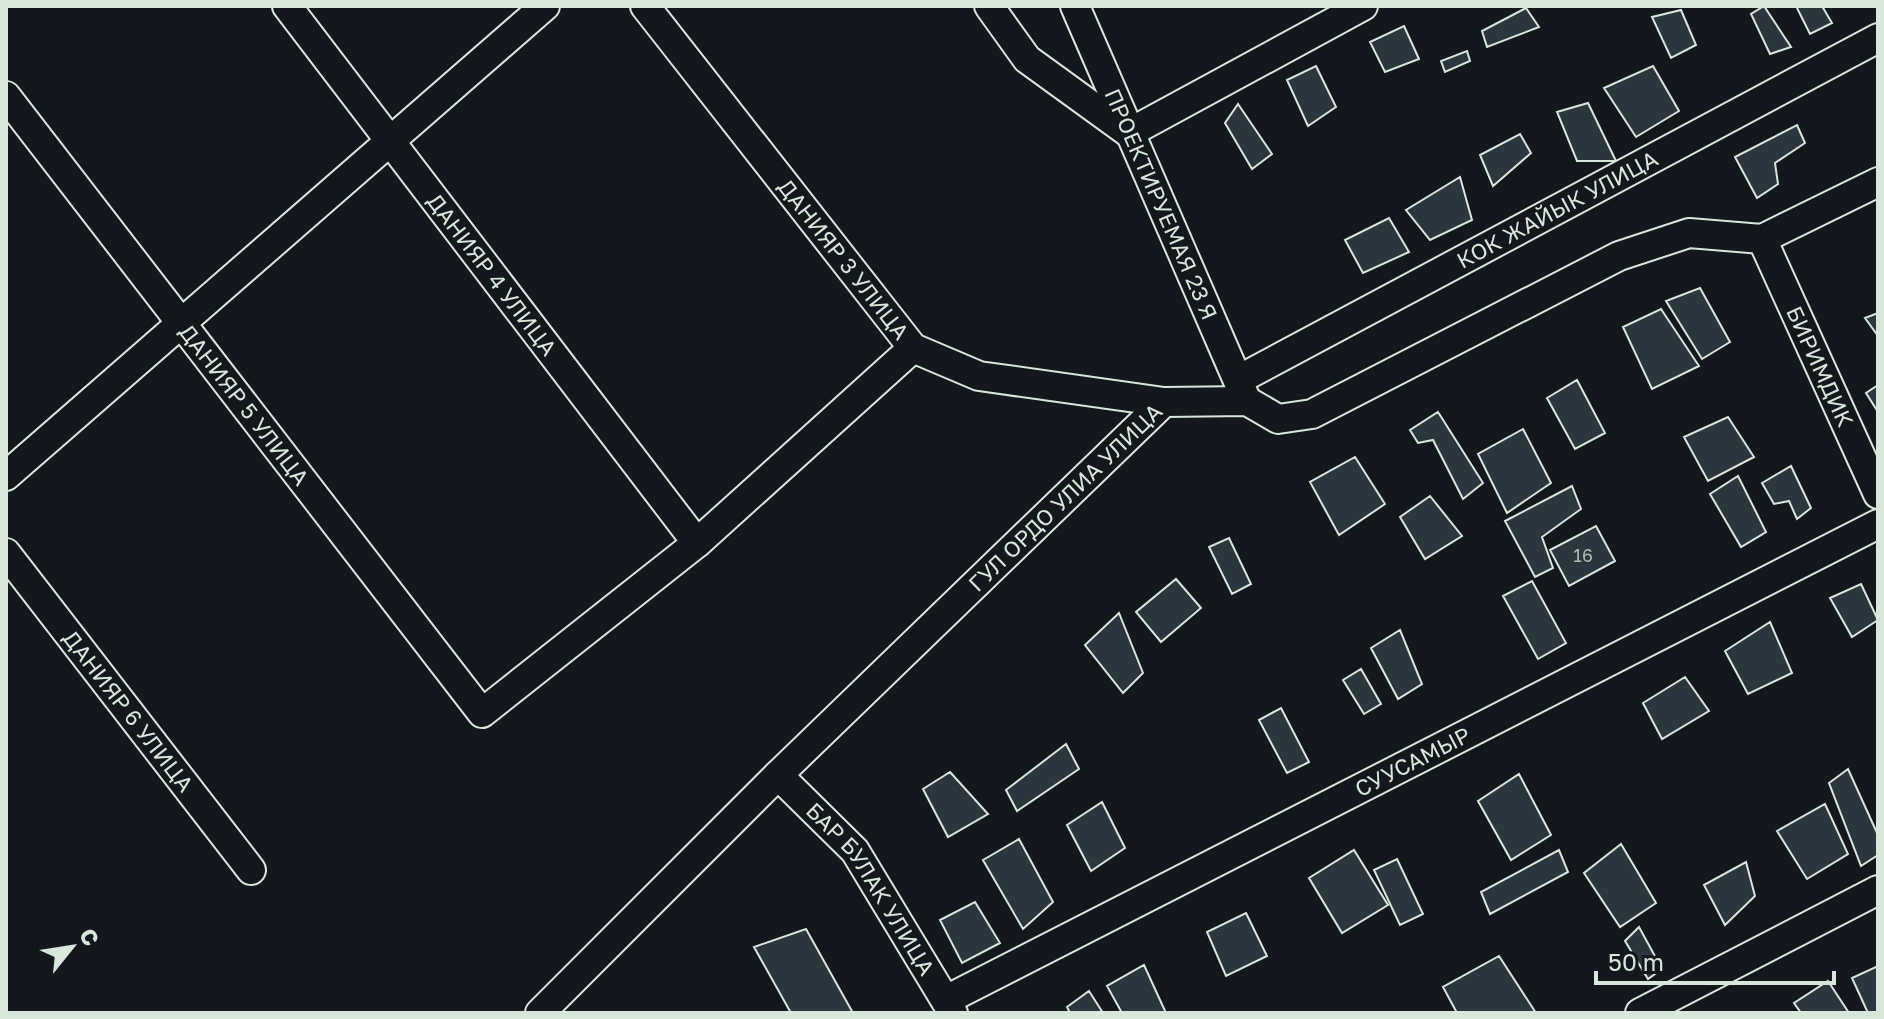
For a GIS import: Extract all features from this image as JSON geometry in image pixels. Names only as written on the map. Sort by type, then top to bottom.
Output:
[{"type":"street","name":"ДАНИЯР 4 УЛИЦА","points":[[287,6],[697,543]]},
{"type":"street","points":[[6,476],[545,6]]},
{"type":"street","name":"ДАНИЯР 3 УЛИЦА","points":[[645,6],[913,348],[979,376],[1164,402]]},
{"type":"street","points":[[989,6],[1027,59],[1129,133],[1363,6]]},
{"type":"street","name":"ПРОЕКТИРУЕМАЯ 23 Я","points":[[1075,6],[1243,390]]},
{"type":"street","name":"КОК ЖАЙЫК УЛИЦА","points":[[1243,390],[1878,38]]},
{"type":"street","name":"ДАНИЯР 5 УЛИЦА","points":[[6,96],[482,713],[697,543]]},
{"type":"street","points":[[1762,239],[1878,182]]},
{"type":"street","name":"ГУЛ ОРДО УЛИА УЛИЦА","points":[[540,1013],[778,775],[1164,402],[1243,390],[1278,419],[1312,414],[1619,256],[1689,233],[1762,239]]},
{"type":"street","name":"БИРИМДИК","points":[[1762,239],[1878,494]]},
{"type":"street","points":[[697,543],[913,348]]},
{"type":"street","name":"СУУСАМЫР","points":[[949,1006],[1878,524]]},
{"type":"street","name":"ДАНИЯР 6 УЛИЦА","points":[[6,553],[251,870]]},
{"type":"street","name":"БАР БУЛАК УЛИЦА","points":[[778,775],[855,851],[949,1006]]},
{"type":"street","points":[[1640,1013],[1878,890]]},
{"type":"building","points":[[1764,6],[1791,47],[1770,54],[1751,14]]},
{"type":"building","points":[[1796,6],[1822,6],[1832,23],[1810,34]]},
{"type":"building","points":[[1526,8],[1539,27],[1487,47],[1482,31]]},
{"type":"building","points":[[1681,10],[1696,45],[1671,58],[1652,17]]},
{"type":"building","points":[[1404,26],[1419,59],[1385,72],[1370,42]]},
{"type":"building","points":[[1467,51],[1470,61],[1445,72],[1441,61]]},
{"type":"building","points":[[1316,66],[1336,107],[1308,126],[1287,80]]},
{"type":"building","points":[[1653,66],[1679,111],[1636,137],[1604,88]]},
{"type":"building","points":[[1588,103],[1616,161],[1577,161],[1557,112]]},
{"type":"building","points":[[1238,104],[1272,154],[1252,169],[1225,123]]},
{"type":"building","points":[[1797,125],[1805,143],[1775,163],[1778,184],[1757,198],[1735,157]]},
{"type":"building","points":[[1520,134],[1531,153],[1493,186],[1480,155]]},
{"type":"building","points":[[1460,177],[1472,220],[1430,240],[1406,210]]},
{"type":"building","points":[[1389,218],[1409,252],[1363,273],[1345,240]]},
{"type":"building","points":[[1700,288],[1730,342],[1702,359],[1666,301]]},
{"type":"building","points":[[1661,309],[1699,366],[1652,389],[1623,327]]},
{"type":"building","points":[[1878,313],[1878,336],[1865,318]]},
{"type":"building","points":[[1577,380],[1605,433],[1575,449],[1547,398]]},
{"type":"building","points":[[1878,385],[1878,412],[1866,393]]},
{"type":"building","points":[[1438,412],[1483,483],[1463,499],[1433,440],[1418,443],[1410,430]]},
{"type":"building","points":[[1728,417],[1754,457],[1708,481],[1684,437]]},
{"type":"building","points":[[1523,429],[1551,483],[1507,513],[1478,454]]},
{"type":"building","points":[[1355,457],[1385,504],[1339,535],[1310,482]]},
{"type":"building","points":[[1791,466],[1811,508],[1797,519],[1789,501],[1774,504],[1762,483]]},
{"type":"building","points":[[1738,476],[1766,532],[1741,547],[1710,494]]},
{"type":"building","points":[[1572,486],[1581,509],[1542,537],[1553,568],[1535,577],[1505,521]]},
{"type":"building","points":[[1430,496],[1462,536],[1425,559],[1400,517]]},
{"type":"building","points":[[1596,526],[1615,561],[1569,586],[1550,550]]},
{"type":"building","points":[[1229,538],[1251,584],[1232,594],[1209,547]]},
{"type":"building","points":[[1176,579],[1201,608],[1161,642],[1136,612]]},
{"type":"building","points":[[1532,581],[1566,643],[1538,659],[1503,596]]},
{"type":"building","points":[[1861,584],[1878,620],[1852,637],[1830,598]]},
{"type":"building","points":[[1119,613],[1143,673],[1123,693],[1085,645]]},
{"type":"building","points":[[1770,622],[1792,673],[1748,694],[1725,651]]},
{"type":"building","points":[[1400,630],[1422,684],[1398,699],[1371,648]]},
{"type":"building","points":[[1361,669],[1381,704],[1364,714],[1343,680]]},
{"type":"building","points":[[1685,677],[1709,711],[1662,739],[1643,703]]},
{"type":"building","points":[[1281,708],[1309,762],[1287,773],[1259,720]]},
{"type":"building","points":[[1066,744],[1079,769],[1017,811],[1006,790]]},
{"type":"building","points":[[1848,769],[1878,835],[1878,855],[1861,866],[1829,783]]},
{"type":"building","points":[[950,772],[988,814],[948,837],[923,789]]},
{"type":"building","points":[[1519,774],[1551,835],[1511,860],[1478,801]]},
{"type":"building","points":[[1102,802],[1125,848],[1091,871],[1067,825]]},
{"type":"building","points":[[1825,804],[1848,854],[1807,879],[1777,831]]},
{"type":"building","points":[[1019,839],[1053,902],[1023,929],[983,860]]},
{"type":"building","points":[[1621,844],[1656,903],[1620,927],[1584,873]]},
{"type":"building","points":[[1354,850],[1388,905],[1342,933],[1309,878]]},
{"type":"building","points":[[1559,850],[1568,872],[1490,914],[1481,892]]},
{"type":"building","points":[[1397,859],[1423,914],[1400,925],[1374,870]]},
{"type":"building","points":[[1746,862],[1755,896],[1725,925],[1704,885]]},
{"type":"building","points":[[975,902],[1000,943],[962,963],[940,920]]},
{"type":"building","points":[[1246,913],[1267,956],[1226,976],[1207,932]]},
{"type":"building","points":[[1639,927],[1662,969],[1648,979],[1625,941]]},
{"type":"building","points":[[806,929],[853,1013],[791,1013],[754,947]]},
{"type":"building","points":[[1499,956],[1536,1013],[1457,1013],[1443,987]]},
{"type":"building","points":[[1144,965],[1166,1013],[1122,1013],[1107,986]]},
{"type":"building","points":[[1878,966],[1878,1013],[1868,1013],[1852,978]]},
{"type":"building","points":[[1828,981],[1849,1013],[1801,1013],[1794,1003]]},
{"type":"building","points":[[1089,991],[1103,1013],[1070,1013],[1067,1007]]}]
